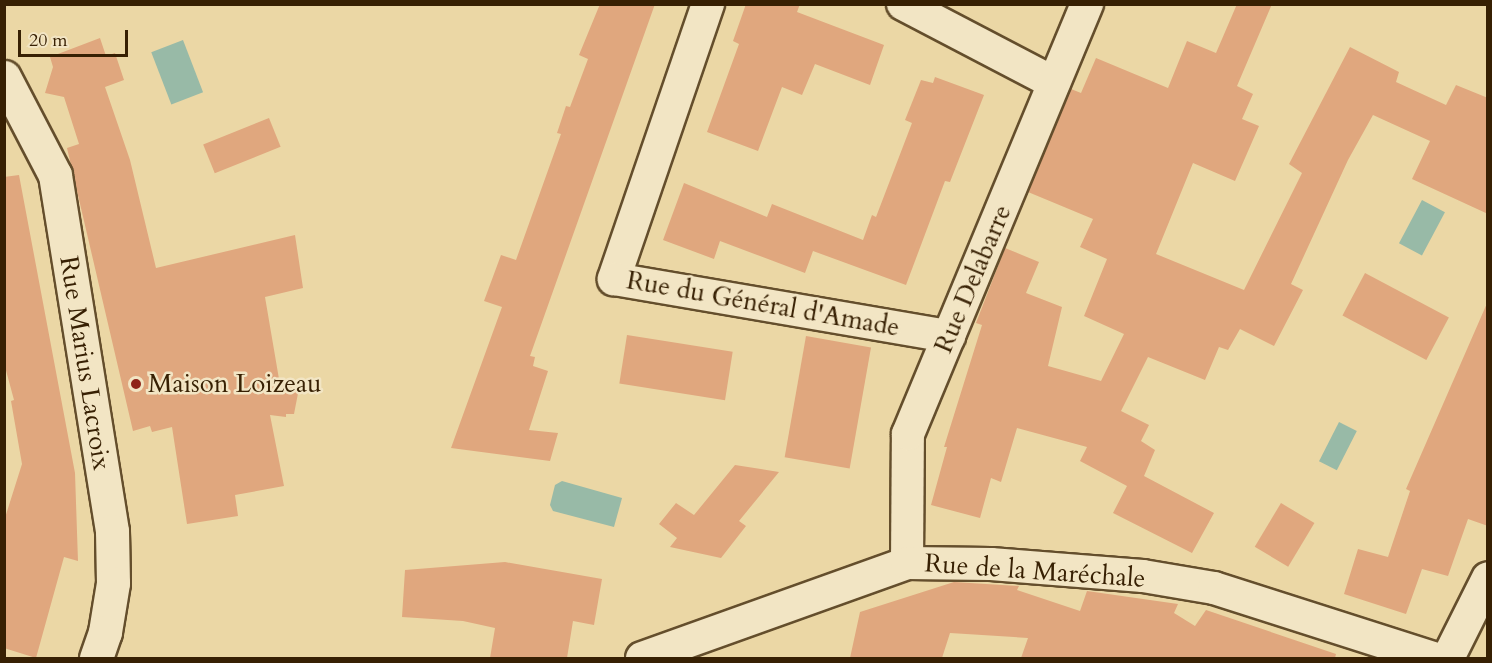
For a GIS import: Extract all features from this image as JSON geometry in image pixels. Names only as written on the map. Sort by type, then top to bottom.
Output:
[{"type":"main road","name":"Rue Marius Lacroix","points":[[4,77],[55,176],[112,531],[113,583],[105,632],[96,658]]},
{"type":"street","name":"Rue du Général d'Amade","points":[[708,4],[614,279],[949,336]]},
{"type":"street","points":[[903,4],[1054,83]]},
{"type":"street","name":"Rue Delabarre","points":[[907,563],[908,434],[1087,4]]},
{"type":"street","name":"Rue de la Maréchale","points":[[642,658],[907,563],[991,564],[1120,574],[1214,588],[1433,658]]},
{"type":"street","points":[[1449,658],[1488,578]]},
{"type":"shaded area","points":[[183,40],[203,92],[171,104],[151,52]]},
{"type":"shaded area","points":[[1422,200],[1445,212],[1422,255],[1399,243]]},
{"type":"shaded area","points":[[1339,422],[1357,431],[1337,470],[1319,461]]},
{"type":"shaded area","points":[[562,481],[622,498],[614,527],[553,511],[550,505],[555,485]]},
{"type":"building","points":[[600,4],[655,4],[530,356],[535,357],[533,366],[548,371],[529,430],[558,433],[550,461],[451,448],[502,307],[484,301],[501,255],[516,260],[561,134],[557,133],[566,106],[570,107],[588,59],[579,55]]},
{"type":"building","points":[[746,4],[800,4],[797,12],[884,45],[870,85],[815,64],[802,95],[782,87],[758,151],[707,132],[739,44],[733,41]]},
{"type":"building","points":[[1237,4],[1272,4],[1237,86],[1253,94],[1242,119],[1259,126],[1235,181],[1193,163],[1156,254],[1244,290],[1302,173],[1289,164],[1350,47],[1399,72],[1396,82],[1446,105],[1456,85],[1488,98],[1488,214],[1412,179],[1430,141],[1373,115],[1348,160],[1291,284],[1303,290],[1274,346],[1240,329],[1228,350],[1219,347],[1205,380],[1148,357],[1121,411],[1149,425],[1141,441],[1155,450],[1144,476],[1214,513],[1192,553],[1113,513],[1127,486],[1080,461],[1087,447],[1017,428],[1001,482],[991,478],[980,518],[931,505],[947,447],[944,447],[982,325],[976,323],[1005,248],[1039,262],[1026,293],[1062,307],[1048,366],[1101,381],[1124,334],[1084,316],[1107,259],[1080,247],[1093,219],[1028,192],[1071,89],[1081,93],[1096,58],[1168,88],[1187,41],[1216,53]]},
{"type":"building","points":[[100,38],[106,56],[115,53],[124,80],[105,87],[130,160],[156,268],[295,235],[303,288],[265,297],[279,379],[300,383],[294,414],[286,414],[286,417],[270,415],[284,486],[235,495],[238,516],[187,524],[172,427],[152,432],[150,426],[133,431],[67,148],[79,144],[64,97],[45,93],[53,67],[50,57]]},
{"type":"building","points":[[935,77],[984,95],[950,182],[945,181],[906,285],[813,251],[805,273],[720,241],[714,259],[663,240],[684,183],[767,217],[772,204],[863,240],[872,215],[876,217],[912,123],[905,120],[921,80],[933,83]]},
{"type":"building","points":[[269,118],[281,147],[215,173],[203,145]]},
{"type":"building","points":[[19,175],[75,473],[78,561],[64,557],[36,658],[4,648],[4,521],[22,464],[11,401],[14,400],[4,363],[4,177]]},
{"type":"building","points":[[1365,273],[1449,318],[1426,360],[1342,315]]},
{"type":"building","points":[[1488,301],[1488,526],[1468,519],[1448,576],[1422,569],[1406,614],[1344,594],[1358,549],[1388,557],[1410,491],[1406,489]]},
{"type":"building","points":[[627,335],[733,352],[725,400],[619,383]]},
{"type":"building","points":[[806,336],[871,347],[850,469],[785,457]]},
{"type":"building","points":[[735,465],[779,472],[739,521],[746,526],[721,558],[670,547],[677,538],[659,524],[676,503],[694,515]]},
{"type":"building","points":[[1281,503],[1314,523],[1288,567],[1255,547]]},
{"type":"building","points":[[505,562],[602,579],[594,625],[573,621],[567,658],[490,658],[495,628],[463,621],[402,617],[405,570]]},
{"type":"building","points":[[954,582],[1019,586],[1017,590],[1080,611],[1087,591],[1178,604],[1174,613],[1195,626],[1206,610],[1336,654],[1335,658],[1021,658],[1028,638],[950,633],[942,658],[850,658],[860,612]]},
{"type":"place","name":"Maison Loizeau","points":[[136,384]]}]
